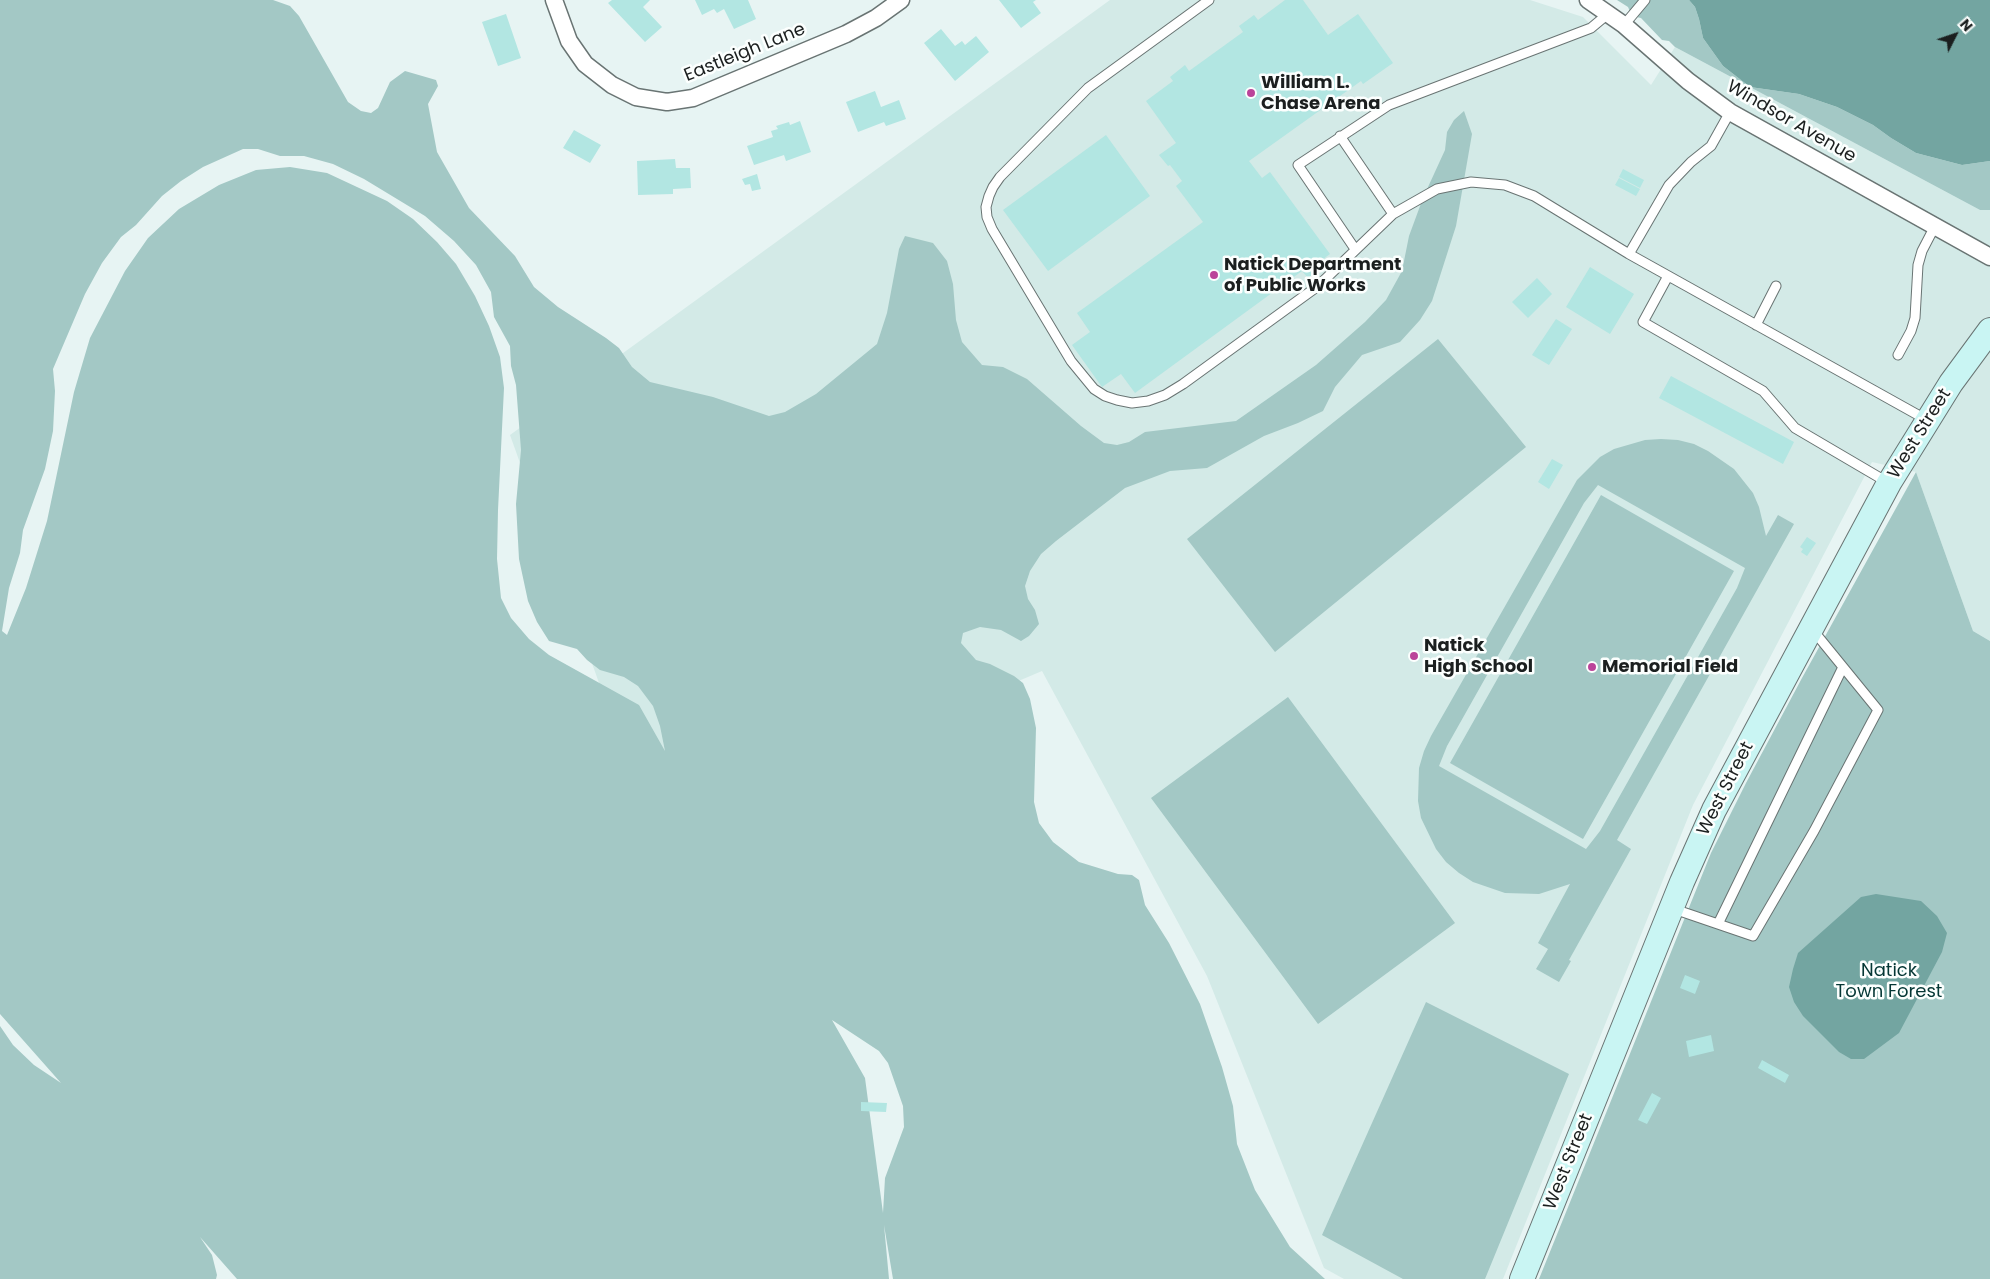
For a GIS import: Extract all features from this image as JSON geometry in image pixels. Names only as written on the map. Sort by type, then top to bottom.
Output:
[{"type":"street","name":"Eastleigh Lane","points":[[554,0],[570,41],[585,64],[612,85],[636,97],[667,102],[693,98],[846,34],[876,18],[901,0]]},
{"type":"street","name":"Windsor Avenue","points":[[1588,0],[1609,13],[1688,81],[1730,112],[1990,257]]},
{"type":"street","name":"West Street","points":[[1522,1279],[1671,908],[1714,810],[1889,483],[1927,420],[1990,330]]},
{"type":"lane","points":[[1209,0],[1088,88],[1000,177],[993,186],[986,207],[992,229],[1066,353],[1082,376],[1094,389],[1105,396],[1132,402],[1148,401],[1165,395],[1199,375],[1318,286],[1393,214],[1437,189],[1471,182],[1489,182],[1505,185],[1534,196],[1629,254],[1927,420]]},
{"type":"lane","points":[[1624,25],[1645,0]]},
{"type":"lane","points":[[1355,250],[1298,165],[1389,105],[1591,28],[1601,22],[1609,13]]},
{"type":"lane","points":[[1629,254],[1669,185],[1691,162],[1711,146],[1730,112]]},
{"type":"lane","points":[[1340,136],[1393,214]]},
{"type":"lane","points":[[1898,355],[1911,331],[1915,318],[1918,266],[1922,251],[1935,226]]},
{"type":"lane","points":[[1668,276],[1643,322],[1763,391],[1795,428],[1889,483]]},
{"type":"lane","points":[[1756,324],[1776,286]]},
{"type":"lane","points":[[1671,908],[1752,936],[1814,831],[1878,710],[1811,627]]},
{"type":"lane","points":[[1718,924],[1844,667]]},
{"type":"shaded area","points":[[1110,0],[1530,0],[1583,17],[1651,85],[1675,47],[1980,210],[1990,210],[1990,641],[1973,631],[1916,472],[1872,462],[1693,805],[1503,1279],[1344,1279],[1324,1268],[1207,976],[1042,671],[654,836],[510,435]]},
{"type":"shaded area","points":[[1689,0],[1990,0],[1990,161],[1962,165],[1916,153],[1873,125],[1837,107],[1799,94],[1750,87],[1723,66],[1703,38],[1695,7]]},
{"type":"shaded area","points":[[1876,894],[1921,901],[1937,916],[1947,933],[1942,952],[1899,1033],[1864,1059],[1851,1059],[1839,1052],[1803,1016],[1794,1002],[1789,987],[1798,953],[1861,897]]},
{"type":"green space","points":[[0,0],[273,0],[290,6],[299,16],[348,102],[361,111],[371,113],[378,108],[390,82],[405,71],[436,80],[438,86],[428,104],[437,152],[469,208],[515,256],[534,287],[558,307],[619,348],[632,367],[650,382],[713,397],[769,416],[785,412],[816,394],[877,344],[887,313],[899,249],[905,236],[933,243],[947,261],[953,284],[956,320],[962,342],[982,365],[1003,367],[1027,379],[1081,426],[1104,443],[1117,445],[1129,442],[1145,432],[1236,421],[1316,365],[1365,322],[1386,300],[1402,271],[1409,236],[1423,198],[1445,150],[1447,132],[1454,120],[1464,111],[1472,134],[1456,226],[1432,301],[1420,320],[1400,342],[1362,355],[1335,387],[1323,411],[1264,436],[1207,468],[1170,471],[1125,488],[1041,554],[1030,571],[1025,586],[1028,599],[1035,610],[1039,624],[1029,636],[1021,641],[1001,630],[980,627],[963,633],[961,643],[976,660],[990,664],[1014,676],[1023,683],[1030,699],[1036,728],[1034,802],[1039,823],[1053,842],[1079,862],[1118,874],[1132,875],[1139,880],[1145,905],[1169,943],[1200,1004],[1222,1067],[1233,1106],[1237,1144],[1255,1190],[1290,1247],[1325,1279],[893,1279],[884,1225],[889,1279],[237,1279],[200,1237],[212,1255],[217,1275],[216,1279],[0,1279],[0,1026],[13,1045],[34,1065],[61,1083],[0,1014]],"holes":[[[243,149],[258,149],[280,156],[304,156],[333,164],[364,179],[425,216],[454,241],[476,265],[491,292],[494,317],[510,346],[511,366],[516,385],[521,450],[516,504],[519,559],[528,601],[537,622],[549,641],[577,649],[600,670],[624,677],[638,686],[653,706],[660,726],[665,751],[639,705],[549,655],[529,639],[511,618],[501,598],[497,559],[504,388],[500,357],[489,326],[475,296],[456,264],[413,219],[387,201],[327,173],[290,167],[256,170],[219,185],[179,209],[148,238],[125,271],[90,338],[74,392],[47,521],[26,588],[7,635],[2,631],[9,588],[20,553],[23,530],[45,469],[53,431],[55,391],[53,369],[85,294],[102,263],[121,237],[136,225],[162,196],[203,167]],[[832,1020],[879,1051],[888,1063],[903,1106],[904,1127],[885,1178],[883,1213],[865,1078]]]},
{"type":"green space","points":[[1617,0],[1689,0],[1695,7],[1703,38],[1723,66],[1750,87],[1799,94],[1837,107],[1873,125],[1916,153],[1962,165],[1990,161],[1990,210],[1980,210],[1675,47],[1669,41],[1662,40],[1641,18],[1632,16],[1628,7]]},
{"type":"green space","points":[[1438,339],[1526,447],[1275,652],[1187,539]]},
{"type":"green space","points":[[1645,440],[1678,440],[1694,444],[1734,469],[1753,493],[1759,507],[1766,536],[1778,515],[1794,524],[1617,840],[1631,849],[1569,960],[1571,961],[1559,982],[1536,969],[1548,949],[1538,943],[1570,884],[1539,894],[1505,893],[1473,882],[1459,873],[1446,862],[1436,849],[1421,818],[1418,801],[1419,768],[1431,736],[1577,480],[1600,457],[1614,449]],"holes":[[[1598,485],[1745,568],[1737,588],[1600,831],[1586,849],[1439,766],[1447,746],[1584,503]]]},
{"type":"green space","name":"Natick Town Forest","points":[[1916,472],[1973,631],[1990,641],[1990,1279],[1539,1279],[1711,853],[1802,678]]},
{"type":"green space","name":"Memorial Field","points":[[1601,495],[1734,571],[1583,839],[1450,763]]},
{"type":"green space","points":[[1288,697],[1455,923],[1318,1024],[1151,798]]},
{"type":"green space","points":[[1426,1002],[1569,1074],[1485,1279],[1403,1279],[1322,1235]]},
{"type":"building","points":[[612,0],[650,0],[643,7],[662,27],[645,42],[608,3]]},
{"type":"building","points":[[695,0],[748,0],[756,19],[734,29],[724,9],[717,13],[714,9],[702,15]]},
{"type":"building","points":[[999,0],[1036,0],[1033,2],[1041,13],[1021,28]]},
{"type":"building","points":[[1285,0],[1303,0],[1328,35],[1358,14],[1393,63],[1363,84],[1361,81],[1249,161],[1262,178],[1270,172],[1330,254],[1319,262],[1323,267],[1308,278],[1302,271],[1135,393],[1121,374],[1102,387],[1072,345],[1090,332],[1077,313],[1203,222],[1176,186],[1182,181],[1170,165],[1168,166],[1159,155],[1176,143],[1146,101],[1173,81],[1170,77],[1185,65],[1189,71],[1243,32],[1239,26],[1254,15],[1258,20]]},
{"type":"building","points":[[506,14],[521,58],[498,66],[482,22]]},
{"type":"building","points":[[941,29],[955,46],[962,41],[965,45],[976,36],[989,52],[955,81],[924,43]]},
{"type":"building","points":[[875,91],[881,107],[899,100],[906,119],[886,126],[884,122],[858,132],[846,102]]},
{"type":"building","points":[[800,121],[811,152],[786,161],[784,155],[754,165],[747,146],[773,137],[771,131],[778,129],[776,126],[789,122],[790,125]]},
{"type":"building","points":[[574,130],[601,145],[590,163],[563,148]]},
{"type":"building","points":[[1106,135],[1150,196],[1048,271],[1003,210]]},
{"type":"building","points":[[675,159],[676,168],[690,168],[691,188],[673,189],[673,194],[638,195],[637,161]]},
{"type":"building","points":[[1623,169],[1644,180],[1640,188],[1619,177]]},
{"type":"building","points":[[757,174],[761,189],[752,191],[750,184],[745,185],[742,179]]},
{"type":"building","points":[[1619,178],[1640,189],[1636,196],[1615,185]]},
{"type":"building","points":[[1590,267],[1634,294],[1610,334],[1566,307]]},
{"type":"building","points":[[1537,278],[1552,294],[1528,318],[1512,302]]},
{"type":"building","points":[[1556,319],[1572,329],[1549,365],[1532,355]]},
{"type":"building","points":[[1671,376],[1794,442],[1783,464],[1659,398]]},
{"type":"building","points":[[1552,459],[1563,465],[1549,489],[1538,482]]},
{"type":"building","points":[[1807,537],[1816,543],[1807,556],[1801,552],[1803,549],[1800,547]]},
{"type":"building","points":[[1685,975],[1700,981],[1695,994],[1680,988]]},
{"type":"building","points":[[1711,1035],[1714,1051],[1689,1057],[1686,1041]]},
{"type":"building","points":[[1762,1060],[1789,1075],[1785,1083],[1758,1068]]},
{"type":"building","points":[[1652,1093],[1661,1098],[1647,1124],[1638,1120]]},
{"type":"building","points":[[861,1102],[887,1103],[886,1112],[861,1111]]},
{"type":"place","name":"William L. Chase Arena","points":[[1251,93]]},
{"type":"place","name":"Natick Department of Public Works","points":[[1214,275]]},
{"type":"place","name":"Natick High School","points":[[1414,656]]},
{"type":"place","name":"Memorial Field","points":[[1592,667]]}]
